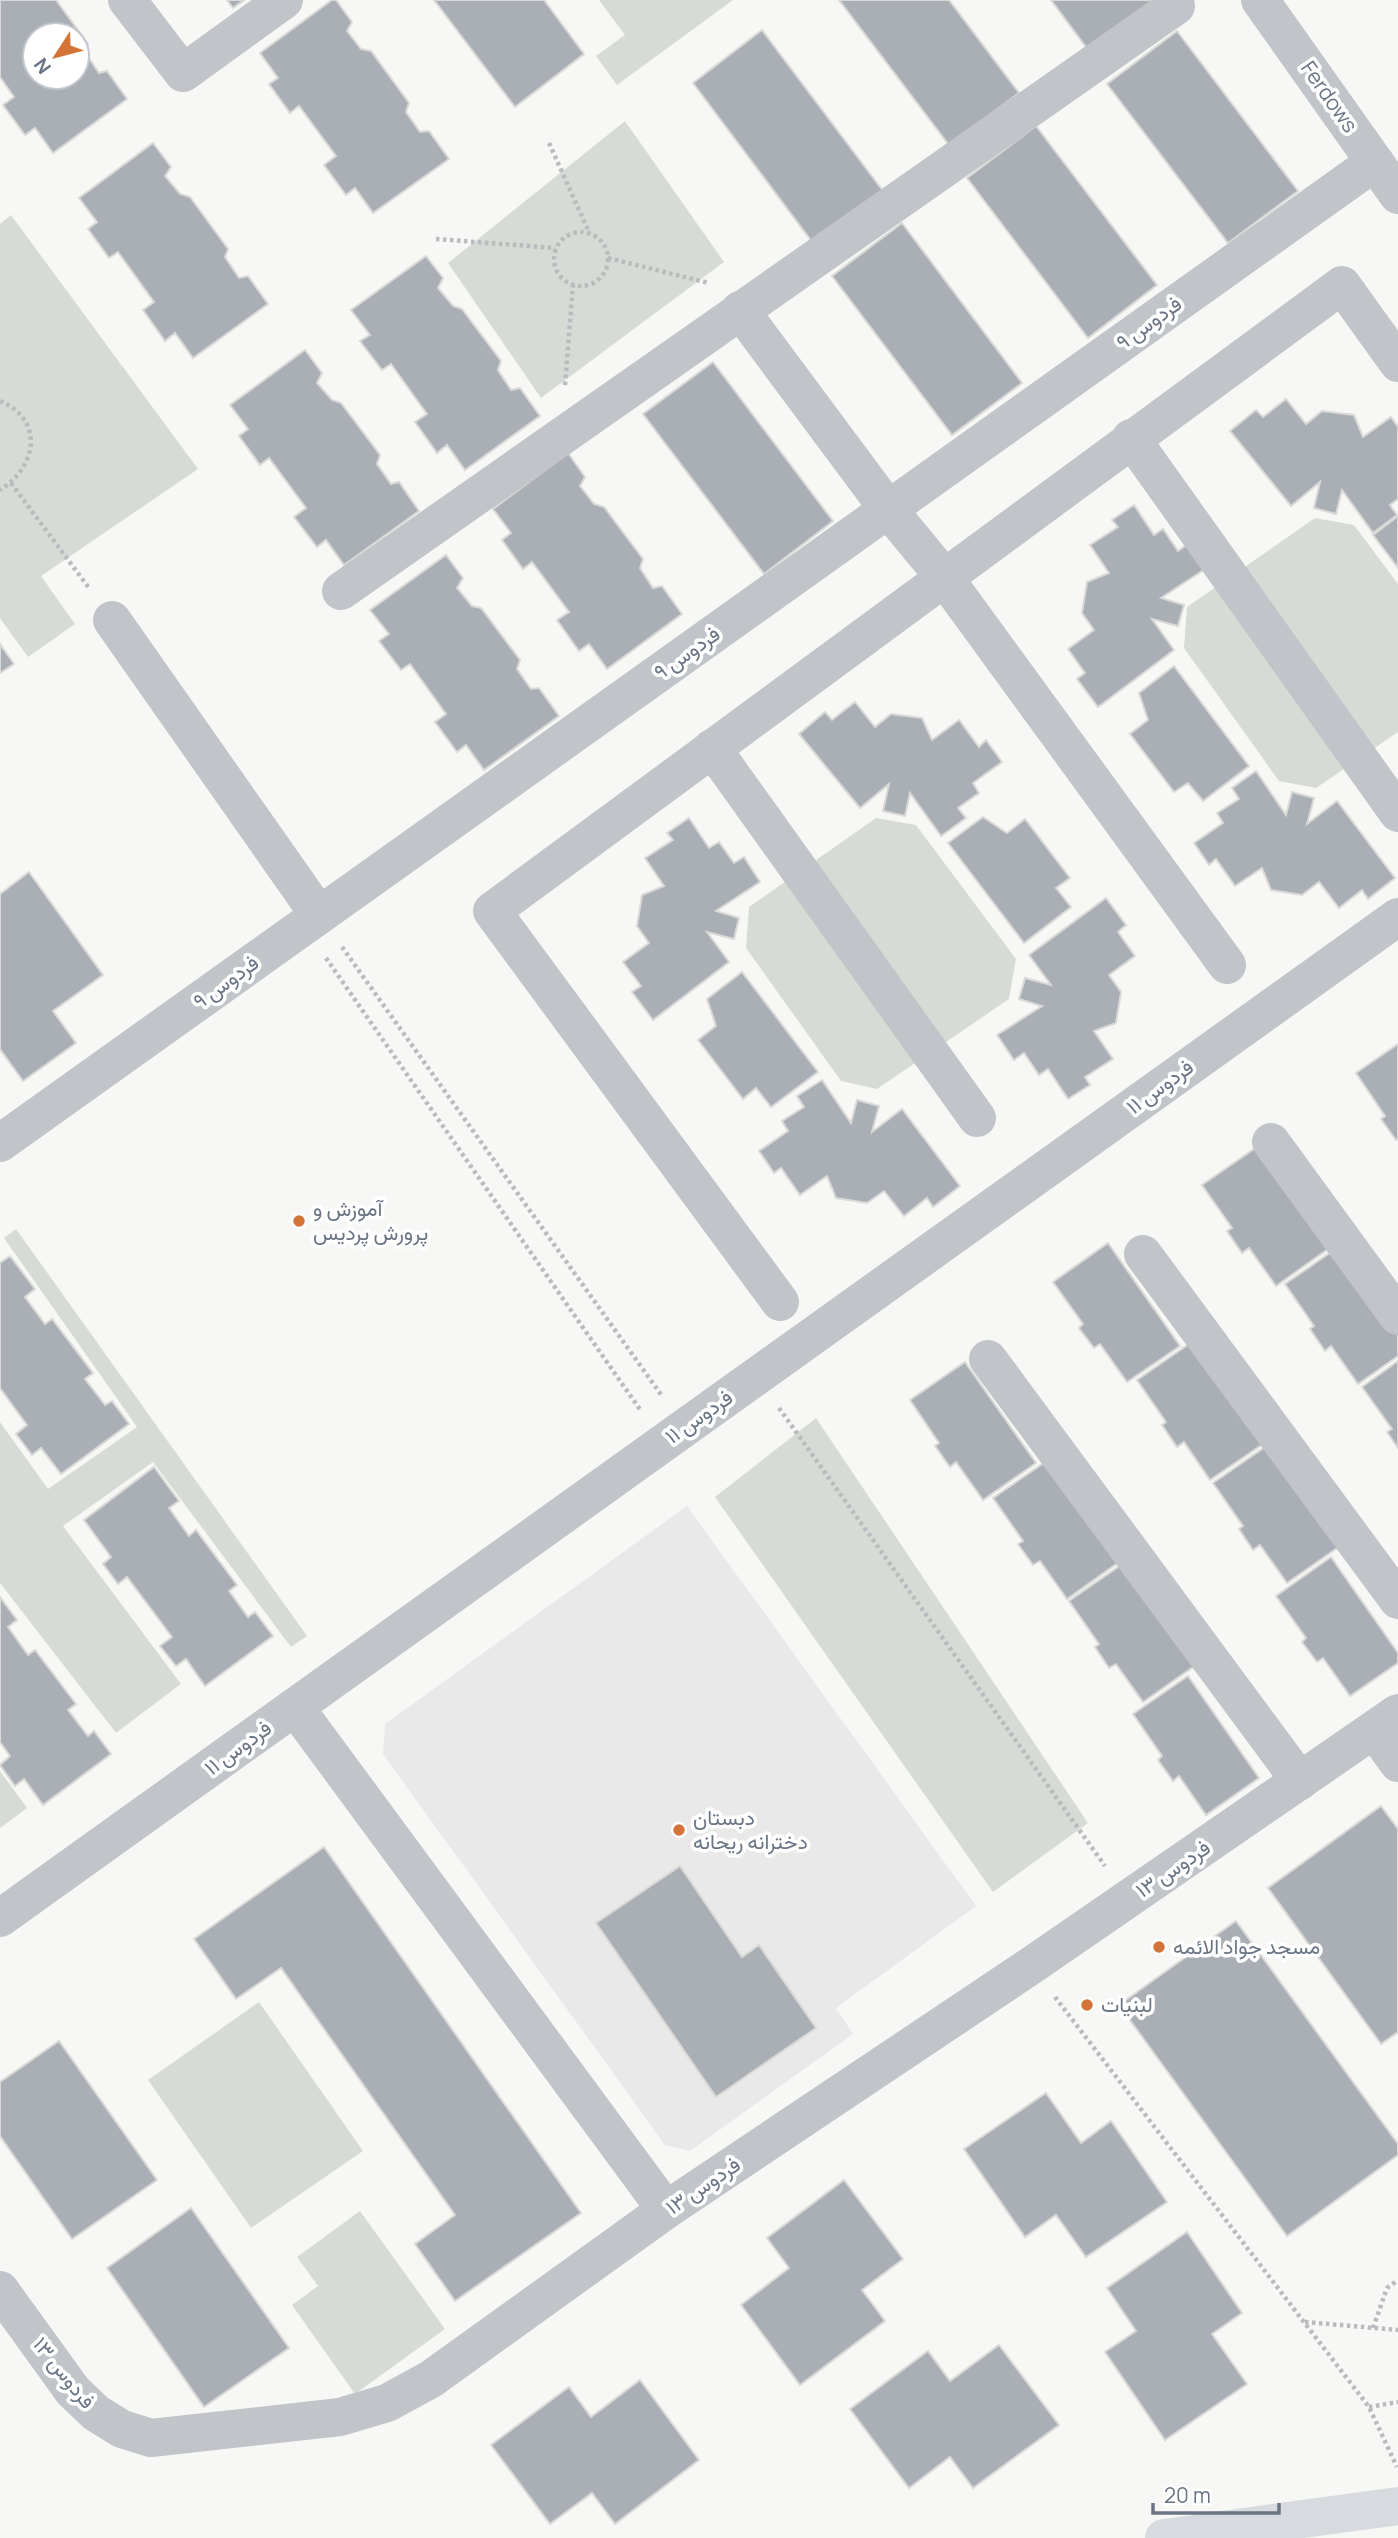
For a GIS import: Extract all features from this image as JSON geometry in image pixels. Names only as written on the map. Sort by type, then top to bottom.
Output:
[{"type":"main road","points":[[1164,2538],[1398,2506]]},
{"type":"street","points":[[127,0],[183,73],[284,0]]},
{"type":"street","name":"Ferdows","points":[[1260,0],[1398,195]]},
{"type":"street","points":[[341,591],[1176,6]]},
{"type":"street","name":"فردوس ۹","points":[[0,1143],[1375,162]]},
{"type":"street","points":[[780,1302],[492,911],[1130,438],[1342,285],[1398,363]]},
{"type":"street","points":[[750,303],[888,509],[944,577],[1227,965]]},
{"type":"street","points":[[1130,438],[1398,813]]},
{"type":"street","points":[[113,620],[311,920]]},
{"type":"street","points":[[712,748],[977,1118]]},
{"type":"street","name":"فردوس ۱۱","points":[[0,1918],[1398,917]]},
{"type":"street","points":[[1270,1142],[1398,1316]]},
{"type":"street","points":[[1143,1254],[1398,1601]]},
{"type":"street","points":[[988,1359],[1300,1781]]},
{"type":"street","points":[[295,1707],[666,2210]]},
{"type":"street","points":[[1387,1722],[1398,1763]]},
{"type":"street","name":"فردوس ۱۳","points":[[0,2290],[73,2391],[96,2413],[122,2428],[151,2438],[340,2417],[387,2403],[430,2379],[666,2210],[1387,1722]]},
{"type":"path","points":[[549,143],[590,233]]},
{"type":"path","points":[[577,231],[590,233],[603,242],[608,258],[604,275],[582,286],[573,285],[559,276],[554,267],[555,248],[568,234],[577,231]]},
{"type":"path","points":[[436,239],[555,248]]},
{"type":"path","points":[[608,258],[750,303]]},
{"type":"path","points":[[561,437],[573,285]]},
{"type":"path","points":[[0,401],[20,414],[29,425],[32,435],[30,454],[11,483],[0,490]]},
{"type":"path","points":[[11,483],[113,620]]},
{"type":"path","points":[[311,920],[674,1435]]},
{"type":"path","points":[[311,920],[674,1435]]},
{"type":"path","points":[[757,1376],[1129,1899]]},
{"type":"path","points":[[1031,1965],[1369,2407],[1398,2469]]},
{"type":"path","points":[[1372,2328],[1387,2288],[1398,2280]]},
{"type":"path","points":[[1304,2322],[1398,2329]]},
{"type":"path","points":[[1369,2407],[1398,2402]]},
{"type":"shaded area","points":[[599,0],[733,0],[617,85],[596,56],[625,35]]},
{"type":"shaded area","points":[[625,121],[724,262],[541,398],[448,263]]},
{"type":"shaded area","points":[[11,215],[198,469],[41,576],[75,624],[28,657],[0,618],[0,224]]},
{"type":"shaded area","points":[[1315,518],[1354,525],[1398,584],[1398,732],[1316,788],[1279,781],[1184,648],[1187,607]]},
{"type":"shaded area","points":[[876,818],[916,825],[1016,959],[1009,999],[877,1089],[841,1081],[746,948],[749,907]]},
{"type":"shaded area","points":[[16,1229],[307,1636],[291,1647],[153,1462],[63,1526],[181,1684],[116,1733],[0,1583],[0,1422],[48,1489],[137,1427],[4,1238]]},
{"type":"shaded area","points":[[816,1418],[1088,1823],[993,1892],[715,1497]]},
{"type":"shaded area","name":"دبستان دخترانه ریحانه","points":[[687,1506],[976,1906],[836,2008],[853,2034],[690,2151],[665,2145],[383,1754],[385,1724]]},
{"type":"shaded area","points":[[0,1771],[27,1808],[0,1828]]},
{"type":"shaded area","points":[[259,2002],[363,2151],[251,2228],[148,2080]]},
{"type":"shaded area","points":[[360,2211],[445,2329],[355,2394],[292,2305],[318,2286],[297,2257]]},
{"type":"building","points":[[0,0],[56,0],[71,21],[21,21],[21,91],[91,91],[91,61],[99,73],[107,71],[127,99],[53,153],[35,128],[25,135],[3,105],[14,97],[0,77]]},
{"type":"building","points":[[227,0],[244,0],[233,8]]},
{"type":"building","points":[[332,0],[336,0],[352,22],[347,31],[361,49],[371,51],[409,103],[406,112],[420,132],[429,131],[449,159],[373,213],[355,188],[346,195],[324,165],[336,156],[299,106],[290,113],[269,84],[278,78],[260,53]]},
{"type":"building","points":[[434,0],[544,0],[584,54],[515,107]]},
{"type":"building","points":[[839,0],[949,0],[1019,93],[949,145]]},
{"type":"building","points":[[1051,0],[1156,0],[1089,51]]},
{"type":"building","points":[[762,30],[883,191],[813,243],[693,83]]},
{"type":"building","points":[[1177,31],[1298,191],[1228,243],[1107,84]]},
{"type":"building","points":[[1036,126],[1157,285],[1088,338],[967,178]]},
{"type":"building","points":[[153,143],[171,167],[165,176],[180,194],[190,197],[228,249],[225,257],[239,278],[248,276],[268,304],[193,358],[175,333],[165,341],[143,310],[154,302],[118,252],[109,258],[88,229],[97,222],[79,198]]},
{"type":"building","points":[[902,223],[1022,383],[952,435],[832,276]]},
{"type":"building","points":[[426,256],[443,278],[438,288],[453,306],[462,309],[501,361],[498,370],[511,390],[520,388],[540,416],[465,470],[447,445],[437,453],[415,422],[427,414],[391,364],[382,370],[360,341],[370,335],[351,310]]},
{"type":"building","points":[[305,350],[322,373],[317,383],[332,400],[341,403],[380,455],[377,464],[391,484],[399,482],[419,511],[344,565],[326,540],[317,547],[294,517],[306,508],[269,458],[260,465],[239,436],[248,429],[230,405]]},
{"type":"building","points":[[713,362],[833,521],[764,574],[643,414]]},
{"type":"building","points":[[1286,399],[1306,424],[1322,411],[1354,415],[1363,437],[1391,417],[1398,427],[1398,499],[1390,505],[1397,515],[1373,533],[1342,490],[1336,514],[1314,508],[1320,482],[1291,506],[1230,431],[1256,410],[1263,417]]},
{"type":"building","points":[[568,453],[585,477],[580,486],[594,504],[604,507],[643,559],[640,568],[653,588],[662,586],[682,614],[607,669],[589,644],[579,651],[557,620],[569,612],[532,562],[523,569],[502,540],[511,533],[493,509]]},
{"type":"building","points":[[1134,505],[1154,535],[1163,529],[1178,551],[1188,544],[1205,569],[1161,598],[1184,605],[1178,626],[1152,619],[1174,650],[1098,707],[1077,679],[1085,673],[1068,649],[1094,630],[1082,613],[1087,582],[1109,573],[1090,545],[1118,527],[1112,520]]},
{"type":"building","points":[[1398,516],[1398,568],[1373,535]]},
{"type":"building","points":[[446,555],[463,578],[457,588],[472,606],[481,608],[520,660],[517,669],[531,689],[539,688],[559,716],[484,770],[466,745],[457,752],[435,722],[446,714],[410,664],[401,670],[379,641],[389,634],[370,610]]},
{"type":"building","points":[[0,644],[14,664],[0,673]]},
{"type":"building","points":[[1174,666],[1249,766],[1203,801],[1188,783],[1174,792],[1130,734],[1148,720],[1139,693]]},
{"type":"building","points":[[855,702],[875,727],[891,714],[922,718],[932,740],[959,720],[979,747],[986,740],[1002,762],[973,783],[979,793],[958,808],[966,818],[941,836],[910,793],[905,816],[883,811],[889,784],[860,808],[799,734],[825,712],[832,720]]},
{"type":"building","points":[[1256,771],[1286,815],[1292,792],[1314,798],[1307,824],[1337,801],[1395,878],[1368,899],[1362,890],[1339,908],[1319,882],[1302,895],[1271,890],[1262,868],[1235,886],[1216,859],[1209,865],[1194,843],[1223,823],[1217,813],[1239,799],[1232,788]]},
{"type":"building","points":[[983,817],[1007,833],[1025,819],[1070,878],[1056,888],[1071,907],[1024,943],[948,843]]},
{"type":"building","points":[[689,818],[709,848],[719,842],[734,863],[744,857],[760,882],[716,911],[739,918],[734,939],[707,932],[729,962],[653,1020],[632,992],[641,986],[623,962],[649,943],[637,926],[642,895],[664,886],[645,858],[673,840],[667,833]]},
{"type":"building","points":[[29,872],[103,975],[53,1011],[76,1043],[23,1081],[0,1049],[0,894]]},
{"type":"building","points":[[1106,898],[1126,925],[1118,932],[1135,956],[1109,975],[1121,992],[1116,1023],[1094,1031],[1113,1059],[1085,1077],[1090,1085],[1068,1099],[1048,1069],[1039,1075],[1024,1053],[1014,1060],[997,1035],[1042,1006],[1019,999],[1025,978],[1051,985],[1029,955]]},
{"type":"building","points":[[742,972],[818,1072],[771,1107],[756,1088],[743,1099],[698,1040],[716,1026],[707,999]]},
{"type":"building","points":[[1398,1044],[1396,1140],[1381,1119],[1385,1116],[1356,1073]]},
{"type":"building","points":[[822,1080],[851,1123],[857,1100],[879,1106],[872,1132],[902,1109],[960,1186],[933,1207],[927,1198],[904,1216],[884,1191],[867,1203],[836,1198],[827,1176],[800,1195],[781,1168],[774,1173],[759,1151],[788,1131],[782,1121],[804,1107],[797,1096]]},
{"type":"building","points":[[1257,1147],[1328,1249],[1276,1286],[1249,1248],[1242,1253],[1227,1231],[1232,1228],[1202,1185]]},
{"type":"building","points":[[1108,1243],[1180,1346],[1127,1382],[1100,1344],[1094,1348],[1079,1328],[1083,1324],[1053,1282]]},
{"type":"building","points":[[1340,1246],[1398,1329],[1398,1356],[1358,1384],[1331,1346],[1325,1351],[1310,1329],[1314,1326],[1285,1284]]},
{"type":"building","points":[[10,1256],[35,1289],[25,1297],[45,1324],[52,1319],[93,1373],[85,1379],[105,1405],[112,1401],[129,1424],[61,1474],[41,1448],[32,1455],[16,1434],[27,1425],[0,1388],[0,1263]]},
{"type":"building","points":[[1192,1342],[1263,1444],[1210,1480],[1184,1442],[1177,1447],[1162,1425],[1166,1422],[1137,1380]]},
{"type":"building","points":[[1398,1361],[1398,1448],[1387,1432],[1392,1429],[1362,1387]]},
{"type":"building","points":[[965,1362],[1036,1463],[983,1500],[956,1462],[950,1467],[935,1446],[939,1443],[910,1400]]},
{"type":"building","points":[[1268,1445],[1340,1546],[1287,1583],[1260,1545],[1253,1550],[1239,1529],[1243,1526],[1213,1483]]},
{"type":"building","points":[[1048,1460],[1119,1562],[1067,1599],[1040,1561],[1033,1565],[1018,1544],[1023,1541],[993,1498]]},
{"type":"building","points":[[154,1467],[179,1501],[169,1508],[189,1536],[196,1530],[237,1585],[229,1591],[248,1617],[255,1612],[273,1636],[205,1686],[186,1659],[176,1666],[160,1646],[172,1637],[127,1577],[118,1584],[103,1564],[111,1557],[84,1520]]},
{"type":"building","points":[[1331,1557],[1398,1653],[1398,1663],[1350,1696],[1323,1658],[1317,1662],[1302,1642],[1306,1638],[1276,1596]]},
{"type":"building","points":[[1124,1563],[1196,1665],[1143,1702],[1116,1664],[1109,1668],[1095,1647],[1099,1644],[1069,1601]]},
{"type":"building","points":[[0,1597],[17,1620],[8,1627],[28,1655],[35,1650],[76,1704],[68,1710],[88,1736],[94,1731],[111,1754],[43,1805],[24,1779],[15,1786],[0,1765],[10,1756],[0,1742]]},
{"type":"building","points":[[1188,1676],[1259,1778],[1206,1815],[1179,1776],[1173,1781],[1158,1760],[1162,1756],[1133,1714]]},
{"type":"building","points":[[1381,1806],[1398,1829],[1398,2032],[1381,2044],[1268,1888]]},
{"type":"building","points":[[324,1847],[581,2213],[455,2301],[415,2244],[455,2215],[281,1968],[236,1999],[194,1939]]},
{"type":"building","points":[[680,1866],[742,1957],[759,1945],[816,2028],[716,2097],[596,1923]]},
{"type":"building","points":[[1236,1921],[1398,2144],[1398,2155],[1287,2236],[1119,2005]]},
{"type":"building","points":[[59,2041],[157,2180],[72,2239],[0,2136],[0,2082]]},
{"type":"building","points":[[1046,2093],[1081,2143],[1111,2121],[1167,2202],[1086,2257],[1056,2215],[1025,2237],[964,2149]]},
{"type":"building","points":[[844,2180],[903,2259],[862,2290],[885,2321],[800,2385],[741,2305],[789,2268],[767,2238]]},
{"type":"building","points":[[191,2208],[289,2348],[204,2407],[107,2268]]},
{"type":"building","points":[[1187,2232],[1242,2313],[1212,2334],[1247,2384],[1165,2440],[1105,2352],[1136,2331],[1107,2288]]},
{"type":"building","points":[[999,2345],[1059,2425],[973,2488],[950,2457],[909,2488],[850,2409],[928,2351],[950,2381]]},
{"type":"building","points":[[640,2380],[699,2460],[615,2524],[592,2493],[550,2524],[491,2445],[569,2387],[591,2417]]},
{"type":"place","name":"آموزش و پرورش پردیس","points":[[299,1221]]},
{"type":"place","name":"دبستان دخترانه ریحانه","points":[[679,1830]]},
{"type":"place","name":"مسجد جواد الائمه","points":[[1159,1947]]},
{"type":"place","name":"لبنیات","points":[[1087,2005]]}]
